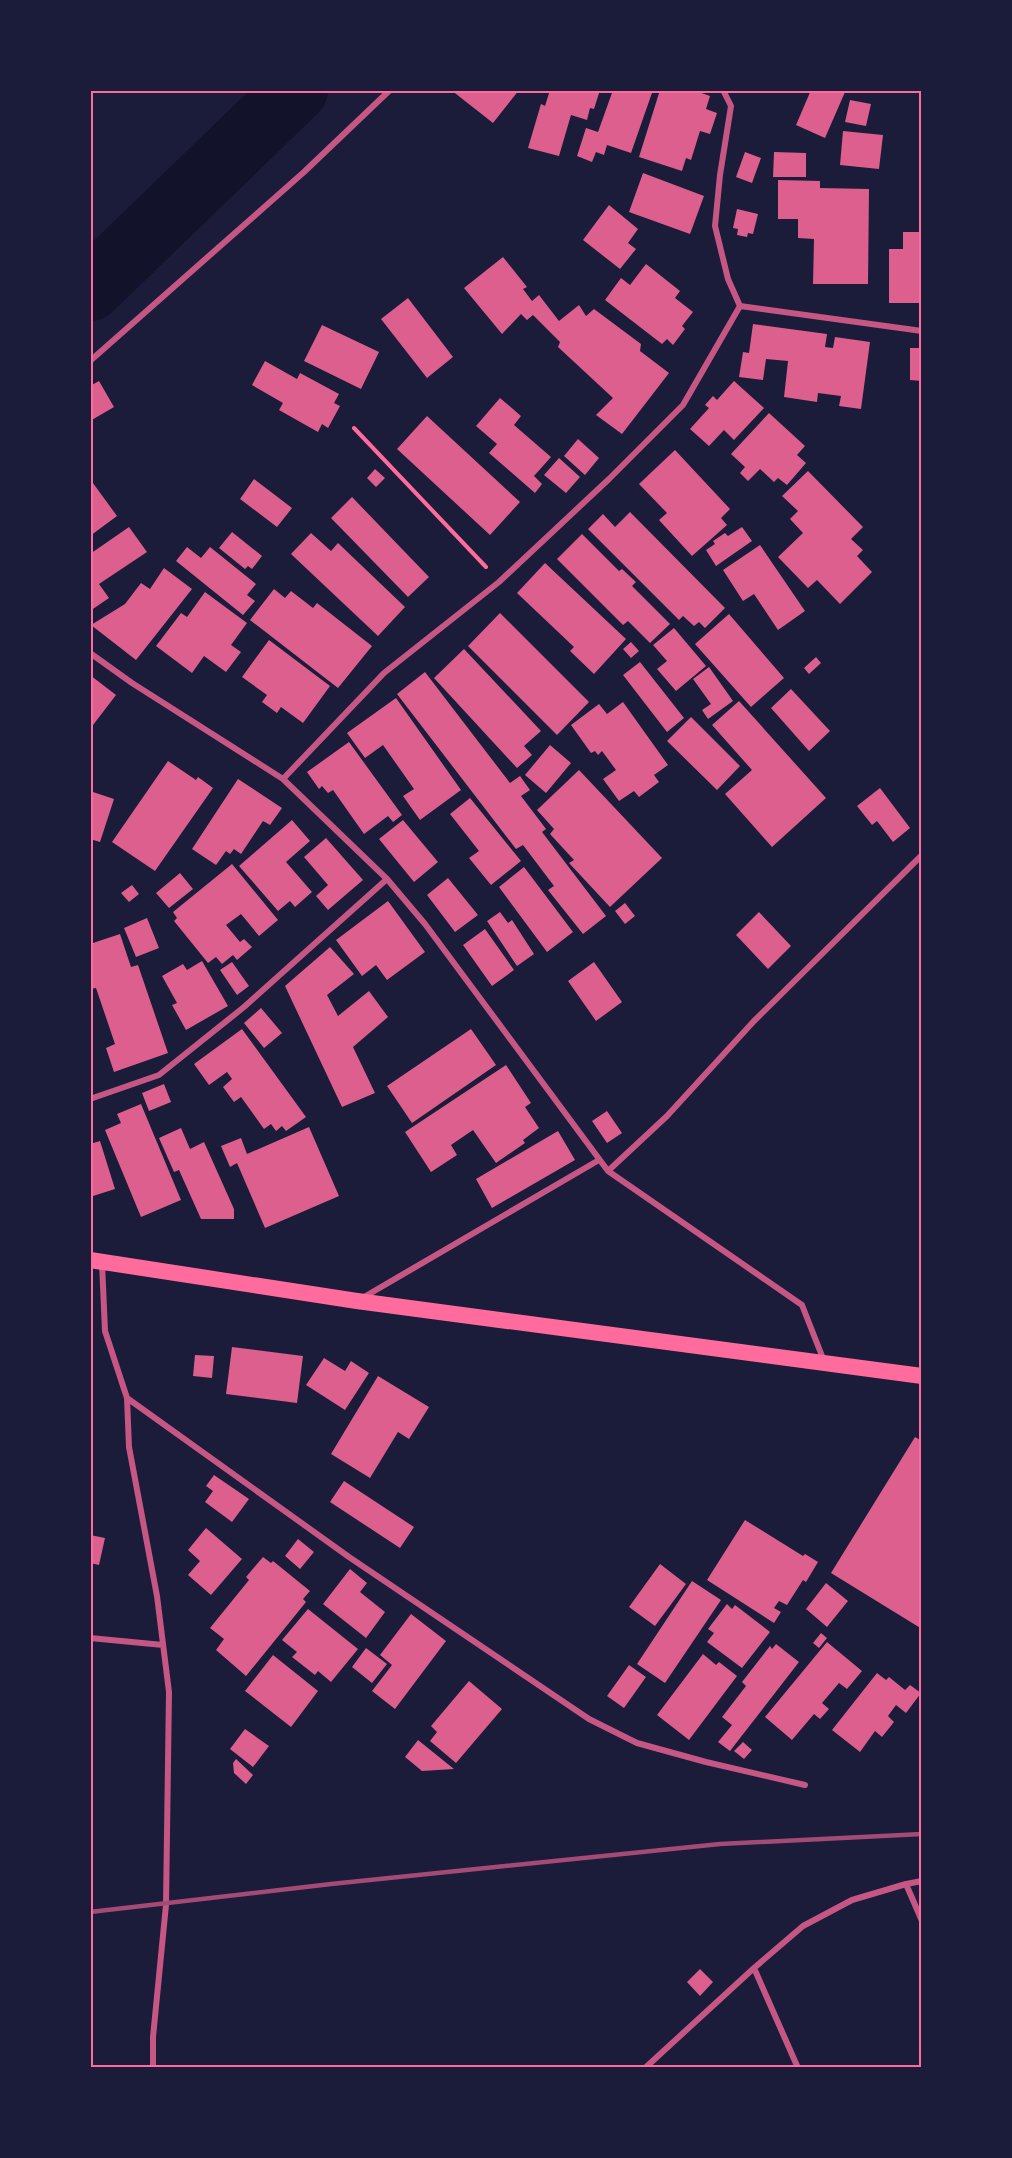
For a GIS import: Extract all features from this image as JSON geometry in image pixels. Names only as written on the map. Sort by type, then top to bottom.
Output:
[{"type":"highway","points":[[96,1261],[357,1301],[922,1376]]},
{"type":"street","points":[[90,361],[304,172],[390,90]]},
{"type":"street","points":[[723,90],[731,106],[715,226],[728,279],[740,306]]},
{"type":"street","points":[[740,306],[922,331]]},
{"type":"street","points":[[283,779],[384,673],[499,582],[609,479],[683,405],[740,306]]},
{"type":"street","points":[[90,653],[142,690],[283,779],[387,879],[425,924],[608,1171],[802,1305],[824,1362]]},
{"type":"street","points":[[608,1171],[667,1116],[754,1021],[922,855]]},
{"type":"street","points":[[90,1099],[159,1075],[244,1007],[387,879]]},
{"type":"street","points":[[357,1301],[599,1160]]},
{"type":"street","points":[[96,1261],[105,1330],[127,1398],[129,1447],[157,1596],[169,1692],[166,1894],[153,2037],[153,2068]]},
{"type":"street","points":[[127,1398],[349,1557],[589,1719],[637,1743],[805,1785]]},
{"type":"street","points":[[90,1638],[163,1645]]},
{"type":"street","points":[[645,2068],[803,1926],[852,1900],[922,1881]]},
{"type":"street","points":[[906,1884],[922,1921]]},
{"type":"street","points":[[754,1968],[798,2068]]},
{"type":"path","points":[[354,428],[499,582]]},
{"type":"building","points":[[451,90],[519,90],[493,123]]},
{"type":"building","points":[[550,90],[600,90],[594,109],[590,108],[587,120],[571,115],[559,156],[528,148],[541,104],[545,106]]},
{"type":"building","points":[[613,90],[653,90],[631,153],[607,145],[604,155],[596,152],[592,162],[577,156],[586,128],[598,132]]},
{"type":"building","points":[[660,90],[693,90],[710,96],[706,109],[717,113],[710,134],[700,131],[691,160],[686,158],[682,171],[639,157]]},
{"type":"building","points":[[811,90],[845,92],[825,138],[796,125]]},
{"type":"building","points":[[850,100],[871,104],[866,126],[845,122]]},
{"type":"building","points":[[843,131],[883,135],[879,169],[840,165]]},
{"type":"building","points":[[745,152],[761,158],[752,183],[736,177]]},
{"type":"building","points":[[774,152],[806,153],[806,177],[773,177]]},
{"type":"building","points":[[643,173],[704,196],[690,234],[629,212]]},
{"type":"building","points":[[778,180],[820,181],[820,188],[869,189],[868,284],[813,284],[814,239],[798,238],[798,219],[778,219]]},
{"type":"building","points":[[609,205],[638,229],[628,243],[636,249],[620,269],[583,240]]},
{"type":"building","points":[[737,209],[758,214],[753,234],[748,233],[747,237],[737,235],[738,229],[733,228]]},
{"type":"building","points":[[903,232],[922,232],[922,303],[889,303],[889,249],[903,249]]},
{"type":"building","points":[[503,257],[527,287],[523,289],[532,301],[539,295],[559,321],[579,305],[586,316],[594,309],[641,344],[640,351],[669,373],[622,434],[596,415],[613,398],[558,347],[560,342],[533,315],[527,320],[521,314],[502,334],[464,288]]},
{"type":"building","points":[[646,264],[680,291],[675,298],[693,312],[682,326],[685,329],[673,345],[667,339],[662,344],[605,300],[621,278],[630,285]]},
{"type":"building","points":[[408,298],[453,357],[427,378],[381,319]]},
{"type":"building","points":[[753,324],[827,334],[825,347],[833,348],[835,337],[870,342],[861,409],[839,406],[841,396],[818,393],[817,402],[784,397],[788,361],[766,359],[763,380],[739,377],[743,352],[749,353]]},
{"type":"building","points":[[322,325],[379,352],[361,389],[304,361]]},
{"type":"building","points":[[910,348],[922,348],[922,381],[910,380]]},
{"type":"building","points":[[265,361],[297,379],[300,373],[339,394],[334,403],[340,406],[328,428],[322,424],[318,432],[279,410],[283,403],[252,385]]},
{"type":"building","points":[[99,381],[114,407],[90,421],[90,386]]},
{"type":"building","points":[[734,381],[764,408],[734,440],[724,430],[709,446],[690,429],[709,408],[705,405],[713,396],[717,400]]},
{"type":"building","points":[[500,398],[521,416],[514,425],[551,457],[534,476],[542,484],[535,493],[489,453],[497,444],[476,426]]},
{"type":"building","points":[[769,413],[805,446],[797,455],[806,463],[787,485],[778,478],[774,482],[760,469],[748,481],[740,473],[745,467],[731,454]]},
{"type":"building","points":[[427,416],[520,502],[490,535],[397,449]]},
{"type":"building","points":[[578,439],[599,458],[585,475],[564,456]]},
{"type":"building","points":[[675,450],[730,509],[721,518],[727,525],[692,556],[659,520],[667,513],[639,484]]},
{"type":"building","points":[[559,458],[580,477],[566,493],[544,475]]},
{"type":"building","points":[[375,469],[385,478],[376,487],[367,478]]},
{"type":"building","points":[[808,471],[863,527],[851,539],[863,550],[857,556],[872,572],[840,604],[817,580],[808,588],[778,557],[803,533],[790,519],[798,511],[782,496]]},
{"type":"building","points":[[90,479],[117,516],[90,536]]},
{"type":"building","points":[[254,479],[292,508],[277,527],[240,499]]},
{"type":"building","points":[[352,497],[429,577],[408,597],[331,518]]},
{"type":"building","points":[[630,512],[725,608],[705,628],[699,622],[694,626],[683,616],[679,620],[588,529],[603,514],[615,527]]},
{"type":"building","points":[[129,527],[147,552],[99,584],[109,598],[90,611],[90,554]]},
{"type":"building","points":[[742,527],[752,541],[716,566],[706,550],[715,544],[713,541],[725,533],[728,536]]},
{"type":"building","points":[[232,532],[262,556],[252,569],[248,566],[245,569],[219,548]]},
{"type":"building","points":[[311,533],[331,551],[338,543],[405,607],[378,636],[291,554]]},
{"type":"building","points":[[582,534],[619,571],[622,569],[636,582],[632,586],[670,624],[650,643],[628,621],[623,625],[557,559]]},
{"type":"building","points":[[760,545],[805,611],[778,630],[754,594],[743,601],[723,570]]},
{"type":"building","points":[[187,547],[201,558],[210,547],[256,584],[247,595],[255,601],[243,615],[176,561]]},
{"type":"building","points":[[545,563],[626,639],[594,674],[570,651],[574,647],[517,593]]},
{"type":"building","points":[[164,568],[192,589],[136,660],[91,625],[125,604],[141,583],[150,589]]},
{"type":"building","points":[[274,589],[285,598],[291,591],[313,608],[317,603],[372,646],[338,688],[250,620]]},
{"type":"building","points":[[205,592],[247,623],[231,645],[241,652],[226,672],[204,656],[192,673],[156,646],[181,613],[187,617]]},
{"type":"building","points":[[500,613],[589,702],[557,735],[468,646]]},
{"type":"building","points":[[729,614],[784,678],[751,707],[695,644]]},
{"type":"building","points":[[674,628],[706,666],[676,691],[657,669],[667,661],[653,645]]},
{"type":"building","points":[[269,640],[330,686],[303,723],[281,707],[277,713],[262,702],[267,695],[242,677]]},
{"type":"building","points":[[631,642],[639,651],[631,658],[623,649]]},
{"type":"building","points":[[464,649],[541,731],[524,746],[532,755],[517,768],[434,678]]},
{"type":"building","points":[[816,657],[821,663],[809,674],[804,668]]},
{"type":"building","points":[[640,662],[684,718],[667,732],[623,675]]},
{"type":"building","points":[[709,667],[733,701],[708,719],[702,710],[711,704],[693,679]]},
{"type":"building","points":[[425,672],[510,783],[520,776],[530,790],[521,796],[546,829],[542,832],[606,916],[583,934],[548,890],[554,886],[523,845],[516,849],[397,694]]},
{"type":"building","points":[[90,675],[116,695],[90,729]]},
{"type":"building","points":[[791,689],[830,731],[809,751],[771,708]]},
{"type":"building","points":[[396,698],[461,790],[420,820],[403,796],[414,789],[383,745],[365,758],[347,733]]},
{"type":"building","points":[[739,701],[826,798],[772,847],[725,794],[752,770],[712,725]]},
{"type":"building","points":[[623,702],[668,765],[654,775],[659,782],[639,797],[634,791],[619,801],[603,779],[616,770],[602,751],[598,755],[595,751],[591,753],[571,725],[599,704],[607,714]]},
{"type":"building","points":[[691,717],[740,766],[717,790],[667,741]]},
{"type":"building","points":[[349,742],[402,815],[393,822],[388,816],[364,834],[333,790],[328,793],[322,786],[319,789],[307,772]]},
{"type":"building","points":[[550,745],[571,763],[546,793],[525,775]]},
{"type":"building","points":[[168,761],[196,780],[198,777],[213,788],[155,871],[112,842]]},
{"type":"building","points":[[579,770],[662,858],[610,907],[569,863],[574,860],[550,834],[554,829],[537,810]]},
{"type":"building","points":[[238,779],[282,808],[270,825],[263,821],[241,854],[234,849],[230,854],[226,851],[216,865],[192,849]]},
{"type":"building","points":[[880,788],[910,828],[893,842],[877,821],[872,825],[857,806]]},
{"type":"building","points":[[90,791],[114,799],[100,842],[90,839]]},
{"type":"building","points":[[470,798],[521,861],[491,885],[469,858],[479,851],[450,814]]},
{"type":"building","points":[[292,820],[310,841],[286,862],[312,892],[295,907],[290,901],[278,911],[239,866]]},
{"type":"building","points":[[403,820],[438,862],[414,882],[379,839]]},
{"type":"building","points":[[326,838],[363,880],[328,910],[316,896],[328,885],[304,857]]},
{"type":"building","points":[[232,864],[278,920],[259,936],[241,914],[226,925],[240,942],[244,939],[252,947],[237,960],[233,955],[222,964],[216,957],[208,963],[174,921],[177,918],[173,912]]},
{"type":"building","points":[[524,867],[573,932],[547,952],[499,887]]},
{"type":"building","points":[[180,873],[193,889],[169,908],[156,893]]},
{"type":"building","points":[[448,878],[478,915],[455,932],[427,895]]},
{"type":"building","points":[[132,885],[139,894],[129,902],[121,893]]},
{"type":"building","points":[[388,901],[425,952],[387,980],[376,965],[362,976],[336,940]]},
{"type":"building","points":[[625,903],[635,916],[625,924],[615,911]]},
{"type":"building","points":[[500,912],[508,923],[512,920],[534,954],[517,966],[487,921]]},
{"type":"building","points":[[759,912],[791,946],[768,969],[736,935]]},
{"type":"building","points":[[147,918],[159,948],[136,957],[124,928]]},
{"type":"building","points":[[485,929],[514,970],[492,986],[463,945]]},
{"type":"building","points":[[120,934],[131,967],[138,965],[168,1053],[114,1072],[106,1048],[115,1044],[96,988],[90,989],[90,944]]},
{"type":"building","points":[[330,947],[354,974],[327,995],[338,1016],[369,991],[388,1017],[353,1047],[375,1093],[342,1107],[285,986]]},
{"type":"building","points":[[202,961],[228,1006],[186,1030],[172,1005],[177,1003],[162,976],[183,964],[187,970]]},
{"type":"building","points":[[232,962],[249,986],[237,995],[220,970]]},
{"type":"building","points":[[594,962],[622,1002],[596,1021],[568,981]]},
{"type":"building","points":[[261,1008],[282,1033],[264,1048],[244,1023]]},
{"type":"building","points":[[242,1029],[306,1117],[286,1131],[282,1126],[276,1131],[271,1124],[264,1129],[241,1097],[234,1102],[223,1087],[232,1079],[227,1072],[209,1085],[194,1064]]},
{"type":"building","points":[[471,1029],[496,1065],[412,1123],[387,1086]]},
{"type":"building","points":[[506,1065],[531,1103],[525,1107],[539,1128],[523,1140],[525,1143],[496,1163],[473,1130],[451,1145],[457,1155],[431,1172],[405,1132]]},
{"type":"building","points":[[164,1084],[171,1102],[149,1111],[142,1093]]},
{"type":"building","points":[[141,1104],[181,1200],[141,1217],[105,1130],[121,1123],[117,1114]]},
{"type":"building","points":[[607,1111],[622,1133],[607,1143],[592,1121]]},
{"type":"building","points":[[309,1127],[339,1196],[265,1228],[237,1163],[230,1167],[221,1146],[241,1138],[247,1154]]},
{"type":"building","points":[[181,1128],[190,1149],[204,1142],[234,1209],[234,1219],[201,1219],[179,1170],[174,1172],[159,1138]]},
{"type":"building","points":[[558,1131],[575,1160],[492,1208],[476,1179]]},
{"type":"building","points":[[100,1141],[115,1189],[90,1197],[90,1144]]},
{"type":"building","points":[[232,1347],[303,1356],[297,1403],[226,1394]]},
{"type":"building","points":[[195,1355],[214,1356],[212,1378],[193,1376]]},
{"type":"building","points":[[324,1358],[345,1371],[351,1361],[369,1373],[345,1410],[306,1385]]},
{"type":"building","points":[[378,1376],[429,1407],[409,1439],[398,1432],[370,1478],[331,1454]]},
{"type":"building","points":[[915,1437],[922,1441],[922,1494],[919,1500],[922,1502],[922,1629],[831,1573]]},
{"type":"building","points":[[214,1475],[249,1499],[232,1522],[205,1502],[213,1491],[206,1486]]},
{"type":"building","points":[[344,1481],[414,1527],[400,1548],[330,1502]]},
{"type":"building","points":[[745,1520],[803,1556],[805,1554],[818,1562],[806,1582],[803,1580],[787,1605],[779,1601],[774,1608],[781,1612],[774,1623],[707,1580]]},
{"type":"building","points":[[206,1528],[242,1559],[211,1595],[188,1575],[200,1561],[188,1550]]},
{"type":"building","points":[[90,1535],[105,1538],[99,1565],[90,1563]]},
{"type":"building","points":[[298,1539],[314,1552],[300,1569],[285,1556]]},
{"type":"building","points":[[263,1557],[271,1563],[273,1561],[310,1591],[303,1599],[306,1602],[246,1676],[216,1650],[224,1639],[210,1628],[249,1580],[246,1577]]},
{"type":"building","points":[[660,1564],[686,1584],[655,1626],[629,1607]]},
{"type":"building","points":[[350,1569],[367,1583],[360,1592],[385,1612],[366,1638],[323,1604]]},
{"type":"building","points":[[692,1581],[721,1600],[665,1683],[637,1664]]},
{"type":"building","points":[[826,1583],[848,1601],[827,1627],[806,1609]]},
{"type":"building","points":[[727,1604],[732,1609],[735,1605],[770,1632],[742,1668],[707,1642],[714,1633],[708,1629]]},
{"type":"building","points":[[308,1609],[358,1649],[331,1682],[318,1671],[315,1675],[292,1657],[297,1652],[282,1640]]},
{"type":"building","points":[[411,1614],[446,1641],[395,1709],[372,1691],[392,1665],[380,1655]]},
{"type":"building","points":[[821,1633],[827,1638],[819,1648],[813,1643]]},
{"type":"building","points":[[827,1642],[862,1671],[847,1689],[839,1683],[822,1703],[829,1709],[820,1719],[814,1714],[792,1740],[765,1717]]},
{"type":"building","points":[[776,1644],[799,1662],[730,1751],[718,1742],[732,1725],[722,1717],[746,1686],[742,1682],[770,1646],[772,1649]]},
{"type":"building","points":[[366,1648],[387,1664],[372,1683],[352,1667]]},
{"type":"building","points":[[703,1654],[716,1665],[719,1662],[737,1676],[689,1740],[657,1715]]},
{"type":"building","points":[[273,1655],[318,1691],[291,1727],[245,1691]]},
{"type":"building","points":[[629,1665],[646,1677],[624,1708],[607,1696]]},
{"type":"building","points":[[877,1673],[886,1680],[889,1677],[905,1690],[910,1685],[921,1693],[906,1713],[896,1705],[888,1716],[894,1722],[882,1737],[875,1731],[860,1752],[832,1730]]},
{"type":"building","points":[[469,1681],[502,1709],[456,1763],[430,1741],[437,1732],[431,1726]]},
{"type":"building","points":[[245,1729],[269,1746],[253,1767],[230,1749]]},
{"type":"building","points":[[418,1740],[454,1769],[422,1771],[405,1757]]},
{"type":"building","points":[[743,1742],[752,1750],[744,1759],[734,1751]]},
{"type":"building","points":[[236,1759],[253,1775],[246,1784],[234,1773],[233,1763]]},
{"type":"building","points":[[700,1969],[713,1982],[700,1996],[687,1982]]},
{"type":"waterway","points":[[90,289],[296,90]]},
{"type":"railway","points":[[90,1912],[331,1884],[720,1844],[922,1834]]}]
